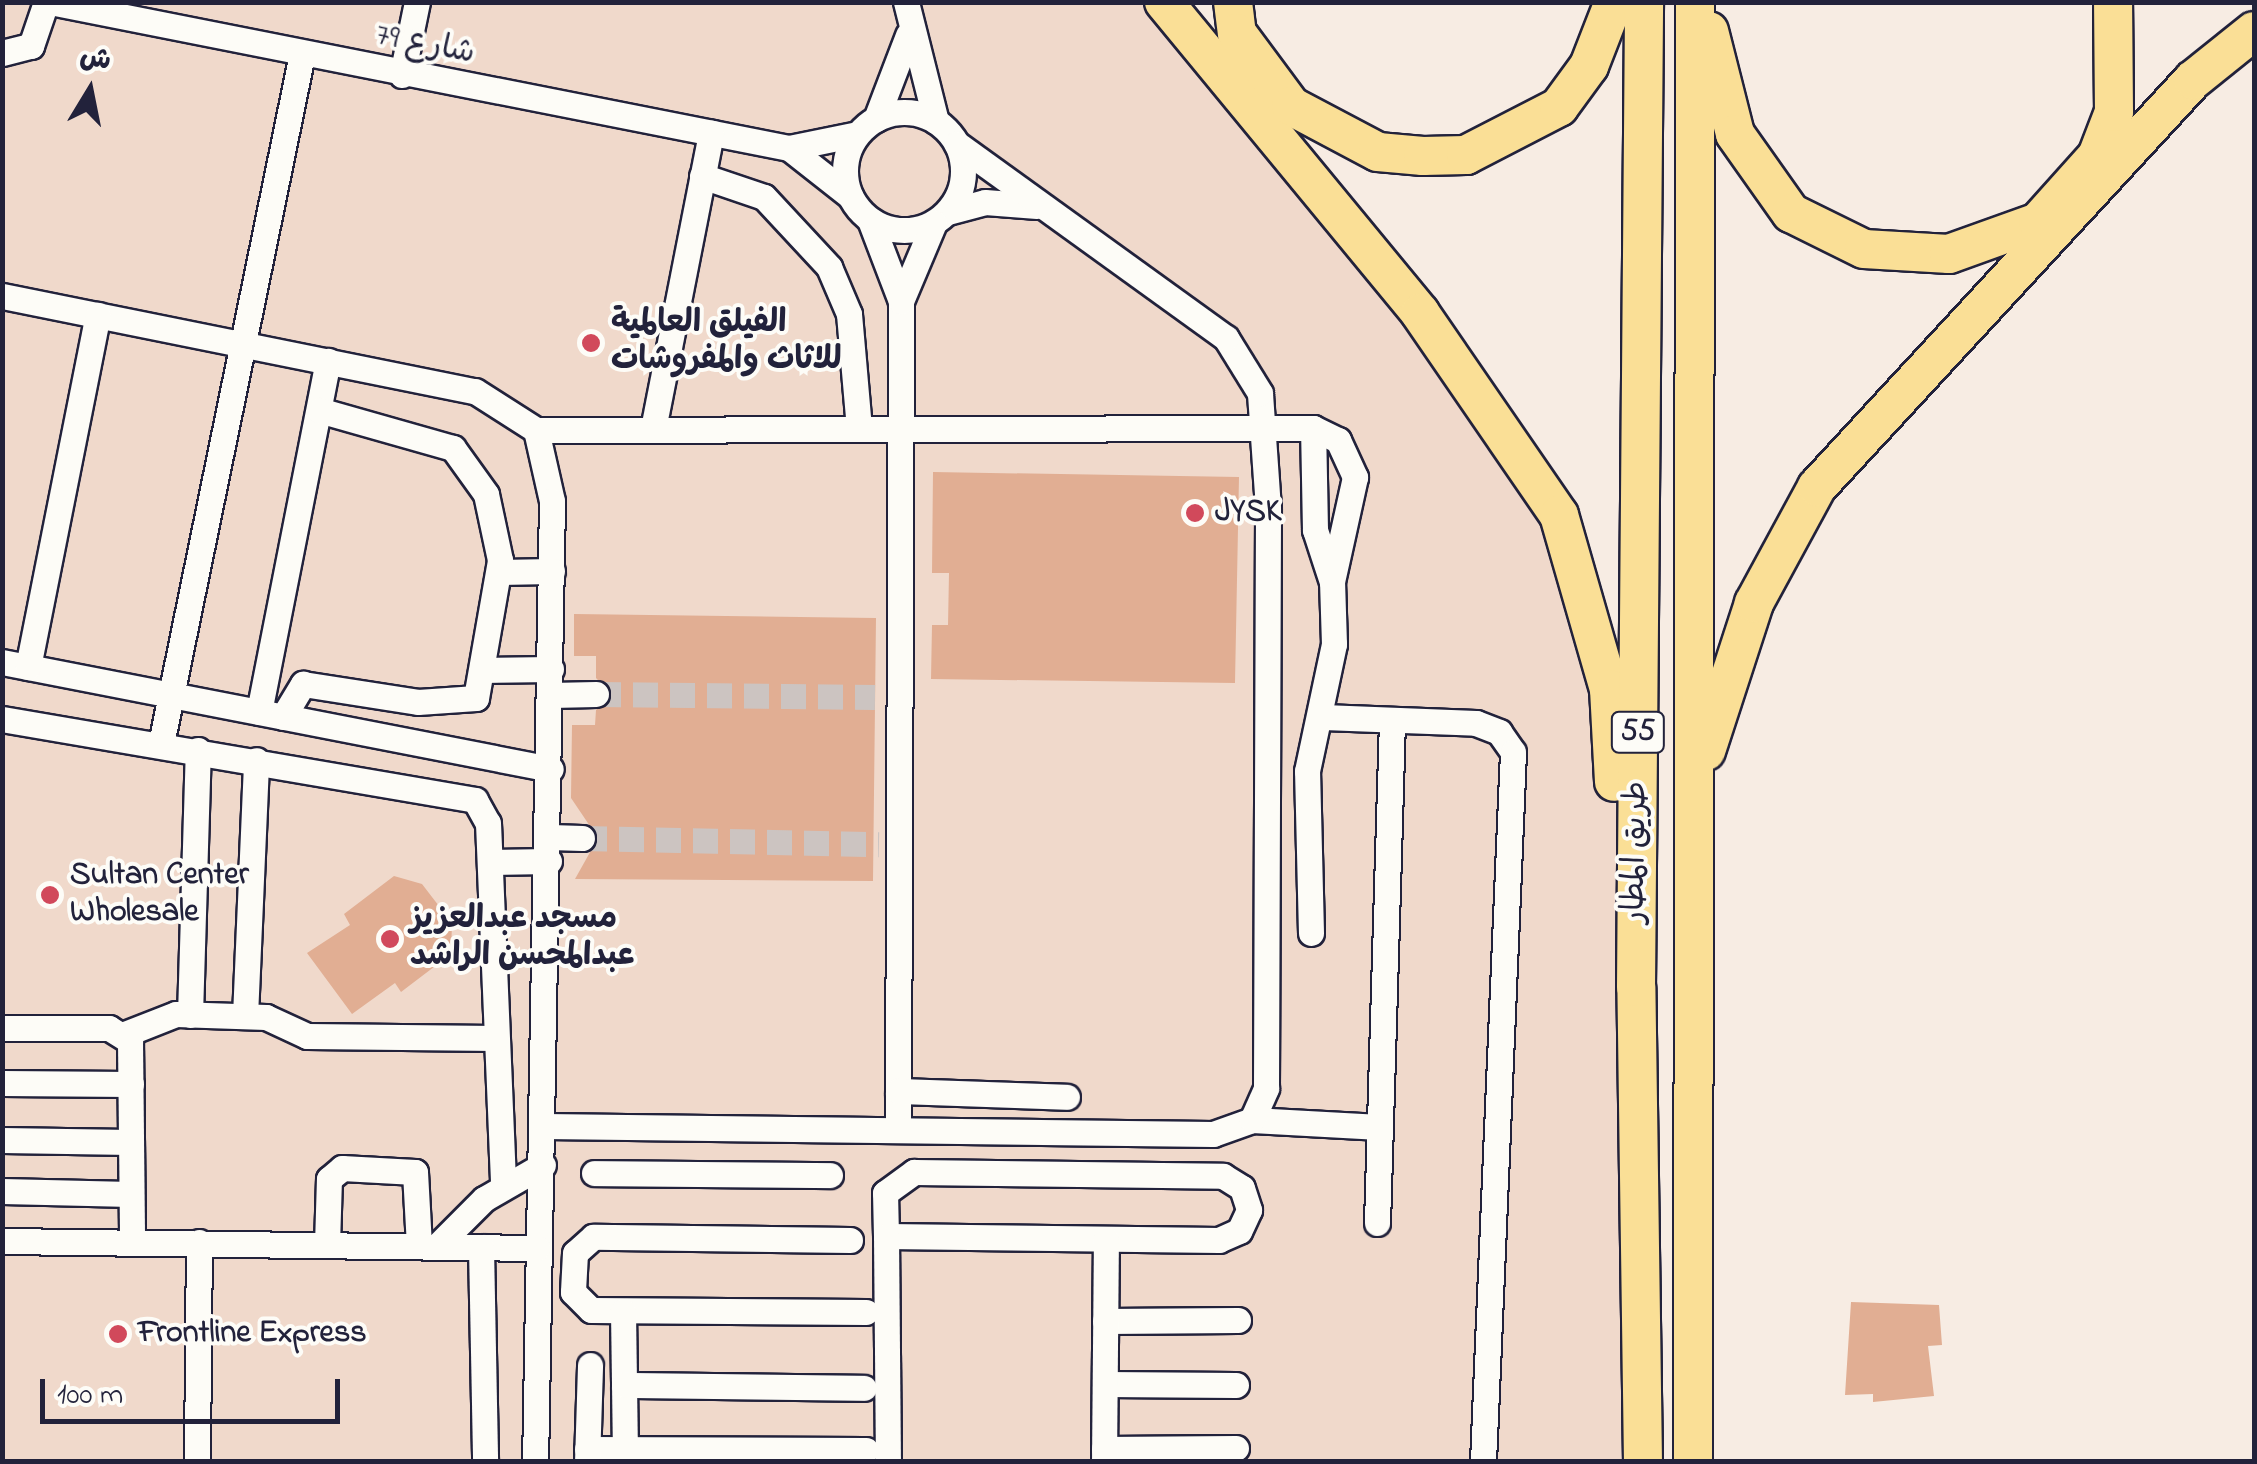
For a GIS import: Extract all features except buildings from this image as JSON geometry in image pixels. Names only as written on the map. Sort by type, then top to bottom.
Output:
[{"type":"highway","points":[[1164,2],[1420,313],[1559,514],[1609,690],[1636,987]]},
{"type":"highway","points":[[1233,2],[1237,34],[1291,106],[1378,152],[1424,156],[1466,155],[1559,107],[1589,66],[1614,2]]},
{"type":"highway","name":"طريق المطار","points":[[1643,1462],[1636,987],[1644,2]]},
{"type":"highway","points":[[1698,2],[1735,134],[1759,179],[1823,232],[1907,256],[1996,243],[2071,193],[2114,112],[2114,2]]},
{"type":"highway","name":"طريق المطار","points":[[1693,1462],[1698,2]]},
{"type":"highway","points":[[1694,787],[1754,603],[1817,487],[2193,80],[2254,31]]},
{"type":"street","points":[[2,53],[31,46],[48,2]]},
{"type":"street","name":"شارع 79","points":[[48,2],[402,75],[788,148],[850,196]]},
{"type":"street","points":[[402,75],[417,2]]},
{"type":"street","points":[[906,2],[909,30],[936,121],[957,144],[1226,338],[1250,366],[1264,426],[1268,1036],[1266,1088],[1252,1120]]},
{"type":"street","points":[[898,1130],[888,697],[904,428],[901,301],[870,220],[850,196],[845,164],[909,30]]},
{"type":"street","points":[[160,744],[302,54]]},
{"type":"street","points":[[866,126],[913,112],[936,121]]},
{"type":"street","name":"شارع 79","points":[[788,148],[866,126]]},
{"type":"street","points":[[653,429],[711,133]]},
{"type":"street","points":[[901,301],[964,172],[957,144]]},
{"type":"street","points":[[702,176],[764,197],[830,268],[851,326],[858,428]]},
{"type":"street","points":[[870,220],[909,231],[1004,201],[1042,208]]},
{"type":"street","points":[[3,294],[475,391],[536,430],[1314,428],[1338,440],[1355,477],[1332,582],[1334,662],[1306,787],[1311,932]]},
{"type":"street","points":[[98,315],[15,664],[550,769]]},
{"type":"street","points":[[271,714],[328,361]]},
{"type":"street","points":[[271,714],[303,684],[396,698],[476,698],[499,572],[486,494],[453,448],[318,410]]},
{"type":"street","points":[[1314,428],[1316,544],[1332,582]]},
{"type":"street","points":[[535,1462],[537,1248],[543,1165],[550,849],[552,571],[552,501],[536,430]]},
{"type":"street","points":[[499,572],[552,571]]},
{"type":"street","points":[[482,670],[551,669]]},
{"type":"street","points":[[551,695],[596,694]]},
{"type":"street","points":[[389,738],[396,698]]},
{"type":"street","points":[[1323,717],[1488,726],[1508,741],[1515,764],[1483,1462]]},
{"type":"street","points":[[2,719],[467,796],[486,814],[503,1186]]},
{"type":"street","points":[[1377,1223],[1392,720]]},
{"type":"street","points":[[190,1015],[198,750]]},
{"type":"street","points":[[245,1016],[256,760]]},
{"type":"street","points":[[490,862],[582,838]]},
{"type":"street","points":[[2,1028],[125,1034],[190,1015],[245,1016],[307,1036],[496,1038]]},
{"type":"street","points":[[125,1034],[131,1084],[132,1242]]},
{"type":"street","points":[[2,1083],[131,1084]]},
{"type":"street","points":[[898,1091],[1067,1097]]},
{"type":"street","points":[[544,1126],[1213,1134],[1252,1120],[1380,1127]]},
{"type":"street","points":[[693,1174],[694,1128]]},
{"type":"street","points":[[2,1140],[131,1142]]},
{"type":"street","points":[[427,1247],[503,1186],[543,1165]]},
{"type":"street","points":[[327,1244],[330,1174],[358,1168],[418,1176],[427,1247]]},
{"type":"street","points":[[594,1173],[830,1175]]},
{"type":"street","points":[[590,1366],[587,1456],[877,1456],[886,1236],[884,1193],[904,1174],[1223,1176],[1248,1198],[1246,1221],[1230,1237],[886,1236]]},
{"type":"street","points":[[2,1191],[132,1194]]},
{"type":"street","points":[[1106,1238],[1104,1455],[1236,1448]]},
{"type":"street","points":[[850,1240],[585,1240],[573,1260],[574,1299],[584,1309],[622,1311],[866,1312]]},
{"type":"street","points":[[2,1241],[537,1248]]},
{"type":"street","points":[[197,1462],[199,1242]]},
{"type":"street","points":[[481,1248],[484,1462]]},
{"type":"street","points":[[622,1311],[625,1456]]},
{"type":"street","points":[[1105,1321],[1238,1320]]},
{"type":"street","points":[[1104,1384],[1236,1384]]},
{"type":"street","points":[[624,1385],[864,1388]]},
{"type":"shaded area","points":[[3,3],[1164,3],[1559,515],[1615,788],[1643,1461],[3,1462]]},
{"type":"tunnel","points":[[596,694],[875,697]]},
{"type":"tunnel","points":[[582,838],[879,844]]},
{"type":"place","name":"الفيلق العالمية للاثاث والمفروشات","points":[[591,343]]},
{"type":"place","name":"JYSK","points":[[1195,513]]},
{"type":"place","name":"Sultan Center Wholesale","points":[[50,895]]},
{"type":"place","name":"مسجد عبدالعزيز عبدالمحسن الراشد","points":[[390,939]]},
{"type":"place","name":"Frontline Express","points":[[118,1334]]}]
